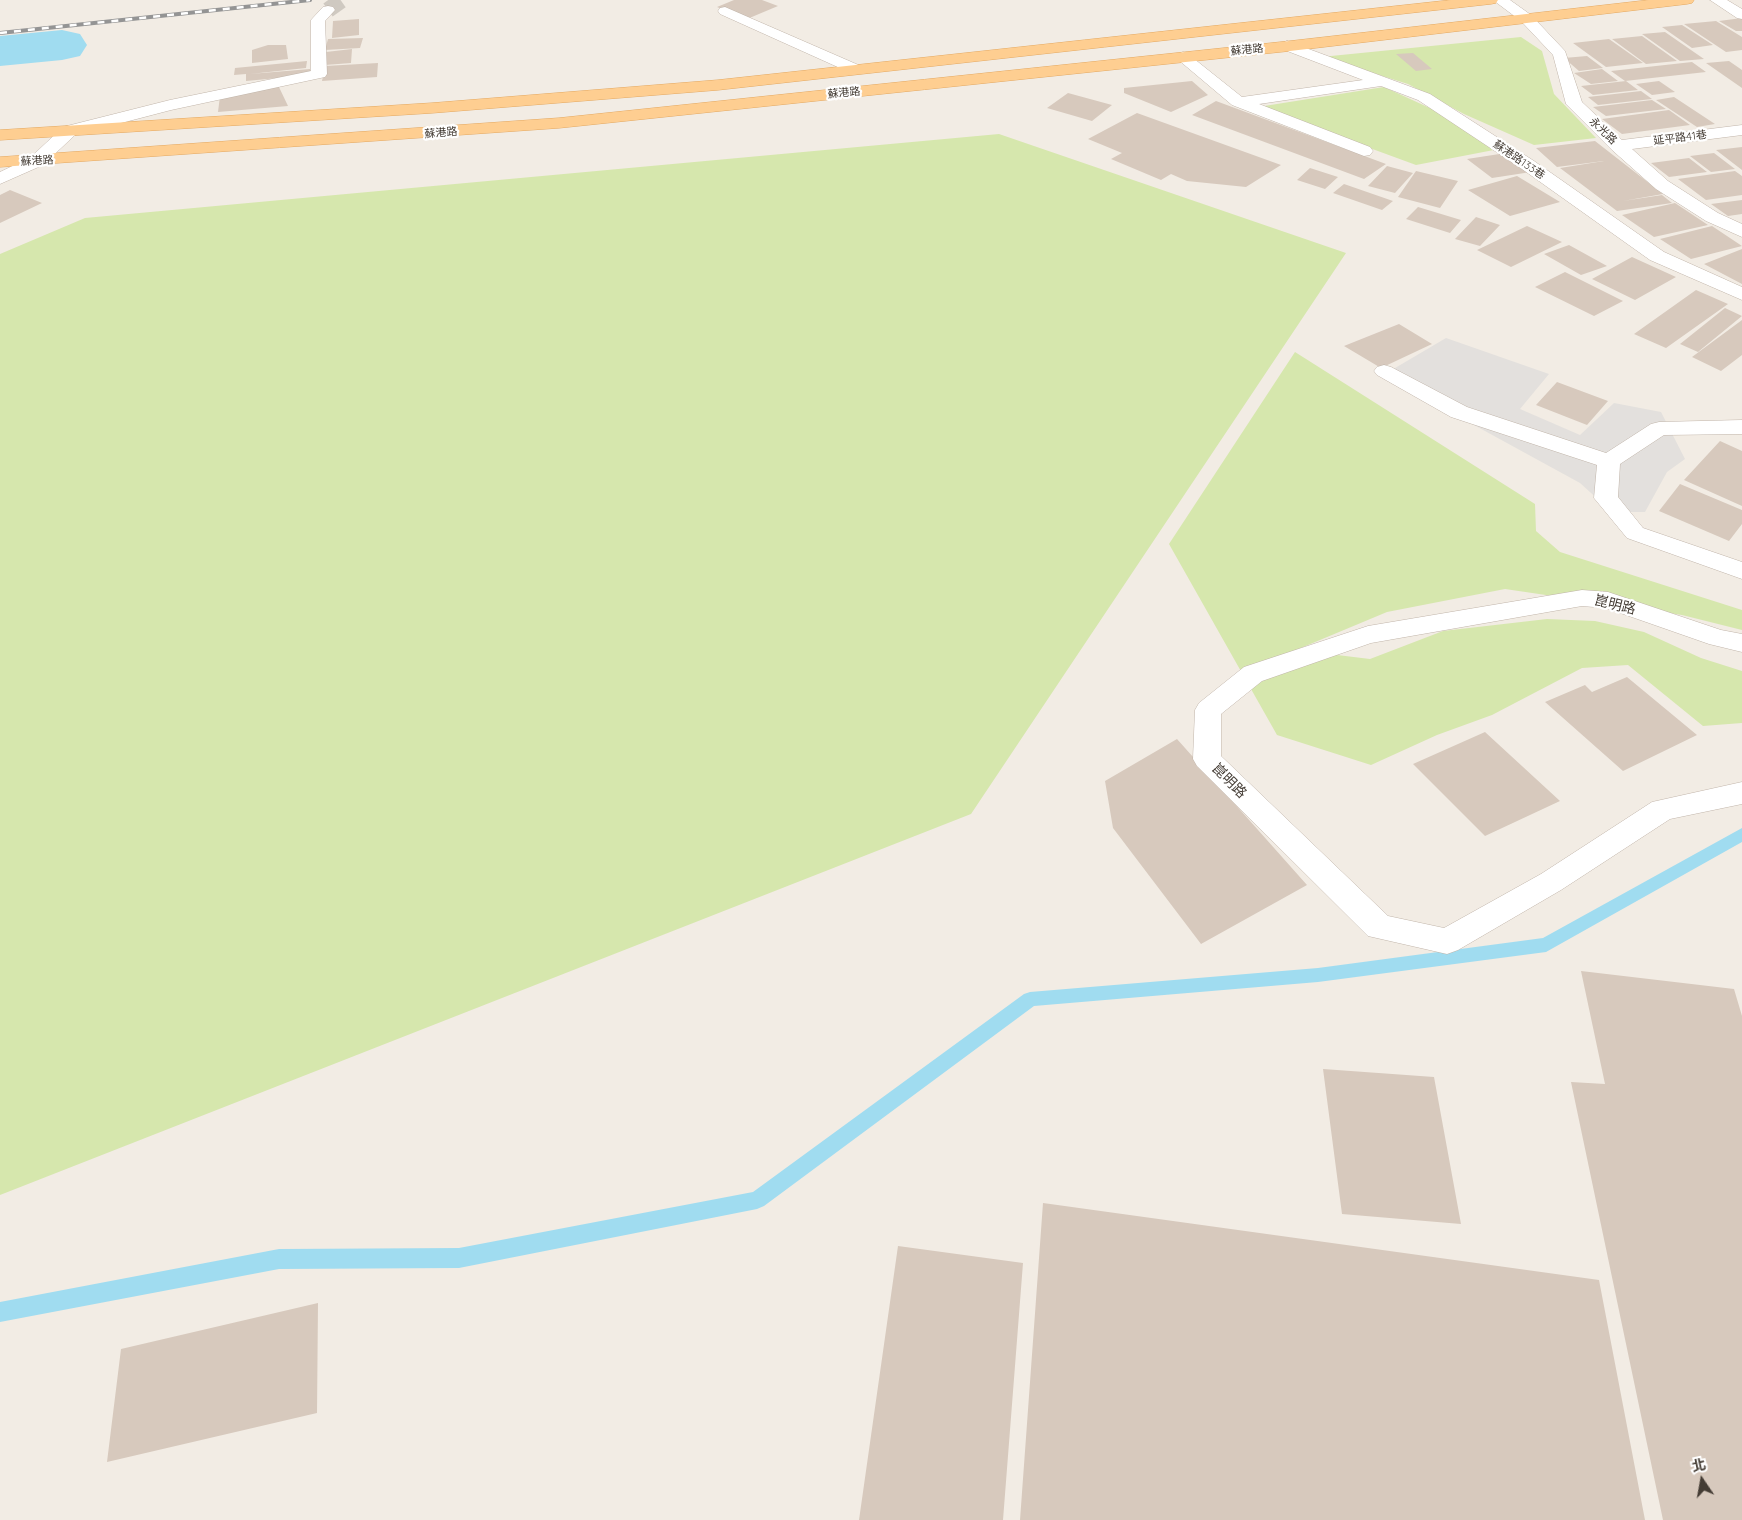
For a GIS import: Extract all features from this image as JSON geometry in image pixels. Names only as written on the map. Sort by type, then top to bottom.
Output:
[{"type":"main road","name":"蘇港路","points":[[0,134],[442,108],[718,85],[1491,0]]},
{"type":"main road","name":"蘇港路","points":[[0,162],[37,161],[559,123],[1287,46],[1687,0]]},
{"type":"street","name":"永光路","points":[[1500,0],[1526,18],[1560,54],[1574,104],[1662,185],[1712,216],[1742,231]]},
{"type":"street","points":[[1717,0],[1742,15]]},
{"type":"street","points":[[0,179],[37,161],[69,131],[170,106],[319,74],[320,43],[318,20],[328,10]]},
{"type":"street","points":[[725,11],[857,70]]},
{"type":"street","name":"蘇港路133巷","points":[[1287,46],[1424,97],[1658,256],[1742,294]]},
{"type":"street","points":[[1183,57],[1238,102],[1364,151]]},
{"type":"street","points":[[1238,102],[1383,81]]},
{"type":"street","name":"延平路41巷","points":[[1618,146],[1742,130]]},
{"type":"street","points":[[1384,371],[1459,412],[1609,461]]},
{"type":"street","points":[[1609,461],[1658,429],[1742,427]]},
{"type":"street","points":[[1609,461],[1606,498],[1635,532],[1742,571]]},
{"type":"street","name":"崑明路","points":[[1742,643],[1718,638],[1608,600],[1582,598],[1368,636],[1253,674],[1208,710],[1207,759],[1379,927],[1447,941],[1552,882],[1662,810],[1742,793]]},
{"type":"green space","points":[[1521,37],[1542,51],[1554,94],[1596,138],[1534,145],[1464,114],[1408,84],[1321,57]]},
{"type":"green space","points":[[1384,87],[1445,115],[1499,149],[1416,165],[1258,107]]},
{"type":"green space","points":[[999,134],[1346,253],[971,814],[0,1195],[0,254],[85,218]]},
{"type":"green space","points":[[1295,352],[1535,504],[1536,531],[1560,552],[1742,610],[1742,630],[1682,615],[1505,589],[1387,612],[1296,650],[1370,659],[1443,631],[1547,619],[1595,621],[1644,632],[1701,658],[1742,671],[1742,723],[1703,726],[1628,665],[1582,668],[1492,715],[1437,735],[1371,765],[1277,735],[1169,544]]},
{"type":"shaded area","points":[[1446,338],[1549,374],[1520,409],[1580,435],[1614,403],[1661,412],[1685,459],[1667,472],[1645,512],[1612,512],[1580,483],[1410,390],[1390,371]]},
{"type":"building","points":[[734,0],[762,0],[778,6],[747,19],[717,7]]},
{"type":"building","points":[[1742,18],[1742,31],[1736,31],[1719,21]]},
{"type":"building","points":[[359,19],[359,35],[332,38],[333,21]]},
{"type":"building","points":[[1716,21],[1742,37],[1742,50],[1726,52],[1684,24]]},
{"type":"building","points":[[1682,25],[1713,45],[1692,48],[1662,27]]},
{"type":"building","points":[[1665,32],[1704,59],[1680,61],[1642,34]]},
{"type":"building","points":[[1642,36],[1677,61],[1646,64],[1612,39]]},
{"type":"building","points":[[363,38],[360,48],[325,50],[328,39]]},
{"type":"building","points":[[1609,39],[1643,63],[1606,67],[1573,43]]},
{"type":"building","points":[[268,45],[286,45],[288,59],[252,63],[252,50]]},
{"type":"building","points":[[352,49],[351,63],[325,65],[326,52]]},
{"type":"building","points":[[1413,53],[1432,69],[1416,71],[1396,54]]},
{"type":"building","points":[[1587,56],[1603,68],[1579,71],[1564,58]]},
{"type":"building","points":[[307,61],[306,68],[250,74],[310,69],[310,75],[246,81],[246,74],[234,75],[235,68]]},
{"type":"building","points":[[1729,61],[1742,70],[1742,88],[1706,63]]},
{"type":"building","points":[[1692,62],[1706,72],[1625,81],[1611,71]]},
{"type":"building","points":[[378,63],[377,77],[322,81],[325,66]]},
{"type":"building","points":[[1602,69],[1618,81],[1591,84],[1574,73]]},
{"type":"building","points":[[1192,81],[1208,95],[1171,112],[1124,93],[1124,88]]},
{"type":"building","points":[[1626,81],[1638,90],[1593,95],[1581,86]]},
{"type":"building","points":[[1659,81],[1675,92],[1652,95],[1636,84]]},
{"type":"building","points":[[278,85],[288,106],[218,112],[220,96]]},
{"type":"building","points":[[1641,91],[1652,99],[1598,105],[1588,97]]},
{"type":"building","points":[[1068,93],[1112,105],[1092,121],[1047,108]]},
{"type":"building","points":[[1674,97],[1715,124],[1697,127],[1656,100]]},
{"type":"building","points":[[1652,100],[1666,109],[1606,116],[1593,107]]},
{"type":"building","points":[[1216,101],[1386,164],[1364,179],[1192,115]]},
{"type":"building","points":[[1669,110],[1690,125],[1622,134],[1602,119]]},
{"type":"building","points":[[1137,113],[1281,165],[1246,187],[1187,181],[1171,174],[1161,180],[1111,159],[1122,153],[1088,139]]},
{"type":"building","points":[[1595,141],[1663,194],[1623,201],[1662,195],[1672,203],[1617,211],[1560,168],[1604,161],[1557,167],[1536,148]]},
{"type":"building","points":[[1742,147],[1742,170],[1716,150]]},
{"type":"building","points":[[1506,153],[1531,172],[1492,178],[1467,159]]},
{"type":"building","points":[[1714,153],[1735,169],[1711,172],[1690,156]]},
{"type":"building","points":[[1689,158],[1707,172],[1669,177],[1651,163]]},
{"type":"building","points":[[1387,166],[1413,173],[1395,193],[1368,186]]},
{"type":"building","points":[[1310,168],[1338,177],[1325,189],[1297,180]]},
{"type":"building","points":[[1416,171],[1458,181],[1440,208],[1398,197]]},
{"type":"building","points":[[1735,171],[1742,176],[1742,195],[1706,200],[1678,179]]},
{"type":"building","points":[[1517,176],[1560,202],[1510,216],[1468,190]]},
{"type":"building","points":[[1344,184],[1393,201],[1382,210],[1333,193]]},
{"type":"building","points":[[10,190],[42,203],[0,223],[0,195]]},
{"type":"building","points":[[1742,200],[1742,214],[1728,216],[1711,204]]},
{"type":"building","points":[[1675,203],[1708,225],[1654,237],[1622,215]]},
{"type":"building","points":[[1418,207],[1461,220],[1450,233],[1406,219]]},
{"type":"building","points":[[1476,217],[1500,225],[1480,246],[1455,239]]},
{"type":"building","points":[[1527,226],[1562,242],[1511,267],[1477,250]]},
{"type":"building","points":[[1712,226],[1742,246],[1691,259],[1660,239]]},
{"type":"building","points":[[1569,245],[1607,266],[1581,275],[1544,254]]},
{"type":"building","points":[[1742,249],[1742,284],[1704,264]]},
{"type":"building","points":[[1632,257],[1676,277],[1635,300],[1592,279]]},
{"type":"building","points":[[1565,272],[1623,301],[1594,316],[1535,287]]},
{"type":"building","points":[[1696,290],[1728,304],[1666,348],[1634,334]]},
{"type":"building","points":[[1725,308],[1742,316],[1698,352],[1680,344]]},
{"type":"building","points":[[1742,320],[1742,355],[1721,371],[1692,357]]},
{"type":"building","points":[[1399,324],[1432,344],[1381,368],[1344,346]]},
{"type":"building","points":[[1557,382],[1608,401],[1587,425],[1536,405]]},
{"type":"building","points":[[1720,441],[1742,451],[1742,506],[1684,480]]},
{"type":"building","points":[[1680,484],[1742,510],[1742,524],[1729,541],[1659,511]]},
{"type":"building","points":[[1627,677],[1697,735],[1623,771],[1545,702],[1585,685],[1592,692]]},
{"type":"building","points":[[1485,732],[1560,801],[1485,836],[1413,764]]},
{"type":"building","points":[[1177,739],[1307,885],[1201,944],[1113,828],[1105,781]]},
{"type":"building","points":[[1581,971],[1734,989],[1742,1016],[1742,1520],[1663,1520],[1571,1082],[1605,1084]]},
{"type":"building","points":[[1323,1069],[1434,1077],[1461,1224],[1342,1214]]},
{"type":"building","points":[[1043,1203],[1599,1280],[1645,1520],[1020,1520]]},
{"type":"building","points":[[898,1246],[1023,1263],[1003,1520],[859,1520]]},
{"type":"building","points":[[318,1303],[317,1413],[107,1462],[121,1349]]},
{"type":"waterway","points":[[0,51],[62,45]]},
{"type":"waterway","points":[[0,1312],[279,1259],[459,1258],[757,1200],[1030,999],[1318,975],[1546,945],[1742,834]]},
{"type":"tunnel","points":[[328,10],[342,0]]},
{"type":"railway","points":[[0,33],[310,0]]}]
